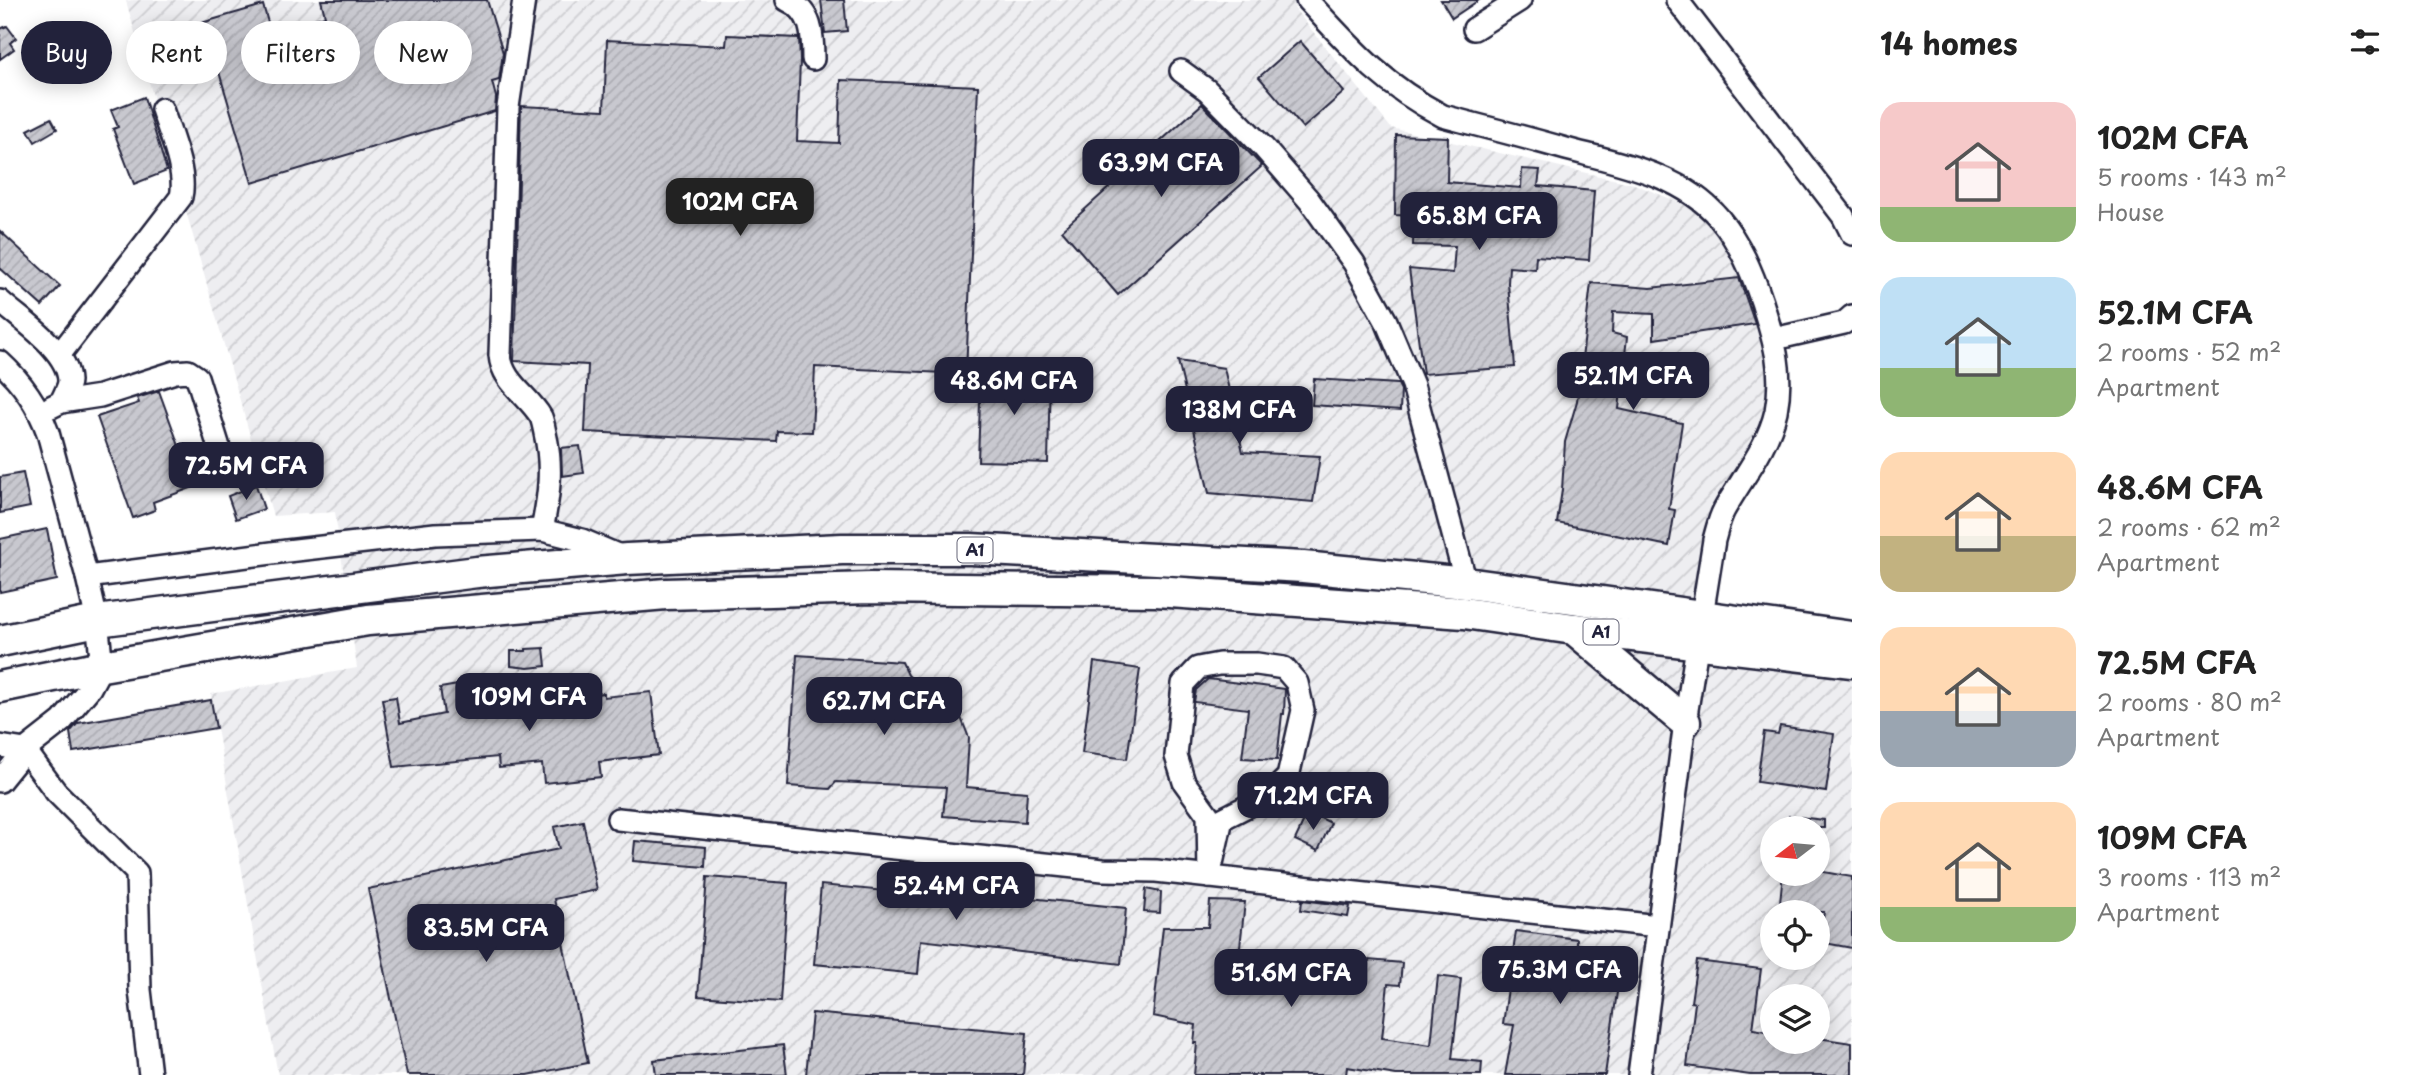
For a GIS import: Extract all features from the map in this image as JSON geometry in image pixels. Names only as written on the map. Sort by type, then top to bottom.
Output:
[{"type":"highway","name":"A1","points":[[0,641],[97,621],[477,572],[627,559],[842,549],[971,549],[1303,567],[1466,583],[1852,662]]},
{"type":"highway","name":"A1","points":[[0,687],[102,666],[368,620],[666,594],[870,588],[1156,591],[1464,613],[1574,629],[1700,629],[1852,637]]},
{"type":"highway","points":[[1574,629],[1685,722]]},
{"type":"street","points":[[524,0],[508,107],[500,355],[501,367],[541,418],[550,453],[551,486],[542,530]]},
{"type":"street","points":[[787,0],[792,1],[810,20],[813,59]]},
{"type":"street","points":[[1307,0],[1363,62],[1415,101],[1443,116],[1638,169],[1669,181],[1697,199],[1718,217],[1742,251],[1758,288],[1774,339],[1781,386],[1775,416],[1764,443],[1723,513],[1714,540],[1685,722],[1639,1075]]},
{"type":"street","points":[[1474,29],[1520,0]]},
{"type":"street","points":[[1677,0],[1843,216],[1852,234]]},
{"type":"street","points":[[1181,71],[1207,90],[1263,147],[1308,200],[1354,263],[1386,321],[1413,385],[1466,583]]},
{"type":"street","points":[[60,354],[181,197],[184,186],[162,109]]},
{"type":"street","points":[[0,301],[60,354],[69,383],[61,402]]},
{"type":"street","points":[[1774,339],[1844,323],[1852,316]]},
{"type":"street","points":[[0,781],[25,750],[62,721],[90,688],[102,666],[97,621],[87,577],[61,478],[40,412],[2,366]]},
{"type":"street","points":[[40,412],[61,402],[100,396],[175,372],[188,371],[197,377],[222,457]]},
{"type":"street","points":[[87,577],[421,536],[542,530],[582,540],[627,559]]},
{"type":"street","points":[[1219,664],[1257,664],[1284,668],[1297,684],[1303,710],[1287,777],[1269,795],[1222,819],[1209,877],[1208,815],[1184,782],[1176,756],[1183,684],[1198,668],[1219,664]]},
{"type":"street","points":[[0,746],[25,750],[57,792],[137,873],[140,990],[150,1075]]},
{"type":"street","points":[[618,819],[1103,870],[1156,871],[1658,926]]},
{"type":"shaded area","points":[[133,0],[1308,0],[1294,8],[1391,128],[1634,184],[1703,212],[1750,291],[1773,393],[1710,524],[1716,608],[1852,624],[1852,1075],[278,1075],[211,694],[357,668],[335,512],[273,516],[150,84],[227,84],[227,21],[132,21],[126,1]]},
{"type":"building","points":[[321,0],[487,0],[503,53],[499,80],[492,82],[496,97],[495,111],[252,183],[223,84],[227,84],[227,21],[208,21],[263,5],[268,21],[241,21],[241,84],[360,84],[360,21],[309,21],[325,16]]},
{"type":"building","points":[[821,0],[844,0],[847,31],[825,33]]},
{"type":"building","points":[[1441,0],[1479,0],[1452,18]]},
{"type":"building","points":[[7,26],[16,38],[10,43],[14,49],[0,59],[0,29]]},
{"type":"building","points":[[727,35],[799,38],[797,141],[839,143],[841,80],[978,86],[966,374],[815,367],[812,432],[777,431],[776,441],[585,432],[588,365],[514,361],[521,106],[604,110],[607,40],[726,46]]},
{"type":"building","points":[[1300,41],[1344,92],[1303,128],[1259,77]]},
{"type":"building","points":[[144,97],[167,171],[134,184],[113,129],[118,127],[111,110]]},
{"type":"building","points":[[1202,104],[1262,166],[1118,295],[1062,230]]},
{"type":"building","points":[[51,118],[57,129],[35,142],[28,130]]},
{"type":"building","points":[[1396,135],[1448,137],[1447,182],[1521,188],[1522,169],[1540,170],[1538,186],[1594,191],[1589,260],[1536,256],[1535,269],[1509,267],[1515,367],[1423,374],[1409,269],[1453,273],[1455,246],[1413,245],[1414,216],[1395,215]]},
{"type":"building","points":[[0,231],[60,286],[42,306],[0,268]]},
{"type":"building","points":[[1739,278],[1755,324],[1654,339],[1654,314],[1613,312],[1612,333],[1627,337],[1619,409],[1682,423],[1669,509],[1675,510],[1669,546],[1557,523],[1565,442],[1577,401],[1591,283],[1650,288]]},
{"type":"building","points":[[1178,361],[1224,368],[1243,452],[1320,456],[1313,502],[1209,493]]},
{"type":"building","points":[[981,371],[1050,373],[1048,463],[978,461]]},
{"type":"building","points":[[1314,379],[1398,384],[1401,390],[1400,411],[1312,405]]},
{"type":"building","points":[[159,391],[194,487],[153,502],[155,510],[133,518],[97,417],[139,403],[137,398]]},
{"type":"building","points":[[580,446],[584,473],[562,476],[561,448]]},
{"type":"building","points":[[23,473],[30,507],[0,513],[0,477]]},
{"type":"building","points":[[256,485],[264,509],[236,519],[228,496]]},
{"type":"building","points":[[47,529],[57,580],[0,592],[0,539]]},
{"type":"building","points":[[544,648],[546,666],[511,666],[511,651]]},
{"type":"building","points":[[797,655],[902,662],[908,675],[920,687],[918,701],[960,715],[969,738],[966,787],[1027,792],[1025,822],[943,816],[946,787],[836,782],[830,789],[788,786]]},
{"type":"building","points":[[1094,662],[1140,669],[1127,759],[1082,753]]},
{"type":"building","points":[[1208,679],[1285,689],[1277,760],[1242,758],[1248,709],[1194,702],[1196,690]]},
{"type":"building","points":[[464,684],[468,710],[604,693],[604,697],[651,692],[659,755],[599,762],[601,777],[544,783],[542,764],[499,768],[498,757],[394,767],[382,699],[396,697],[400,723],[444,714],[440,688]]},
{"type":"building","points":[[211,700],[216,728],[73,752],[70,732],[78,723]]},
{"type":"building","points":[[1780,726],[1834,734],[1826,792],[1757,782],[1764,732],[1778,734]]},
{"type":"building","points":[[1308,812],[1331,823],[1318,851],[1295,840]]},
{"type":"building","points":[[583,821],[597,890],[554,899],[588,1063],[528,1075],[407,1075],[368,889],[559,849],[554,827]]},
{"type":"building","points":[[635,841],[706,847],[705,867],[633,861]]},
{"type":"building","points":[[899,862],[993,872],[991,894],[1126,908],[1121,964],[921,940],[918,974],[814,964],[821,885],[896,892]]},
{"type":"building","points":[[1830,873],[1852,877],[1852,948],[1830,944],[1830,900],[1780,900],[1782,886],[1830,886]]},
{"type":"building","points":[[707,877],[788,883],[780,1002],[698,996]]},
{"type":"building","points":[[1146,889],[1161,892],[1160,913],[1144,912]]},
{"type":"building","points":[[1302,900],[1350,906],[1348,917],[1301,910]]},
{"type":"building","points":[[1210,901],[1245,902],[1239,956],[1368,970],[1369,960],[1402,963],[1400,985],[1388,984],[1382,1038],[1431,1045],[1438,976],[1461,979],[1452,1059],[1482,1062],[1481,1075],[1396,1075],[1347,1067],[1346,1075],[1194,1075],[1196,1025],[1153,1016],[1163,927],[1208,927]]},
{"type":"building","points":[[1516,931],[1577,939],[1577,944],[1623,951],[1605,1075],[1505,1075],[1514,1025],[1503,1024]]},
{"type":"building","points":[[1697,961],[1760,969],[1753,1029],[1760,1030],[1760,1054],[1830,1054],[1830,1040],[1852,1043],[1852,1075],[1750,1075],[1687,1066],[1695,1003],[1691,1002]]},
{"type":"building","points":[[812,1013],[1027,1033],[1023,1075],[806,1075]]},
{"type":"building","points":[[783,1045],[787,1075],[656,1075],[654,1060]]}]
